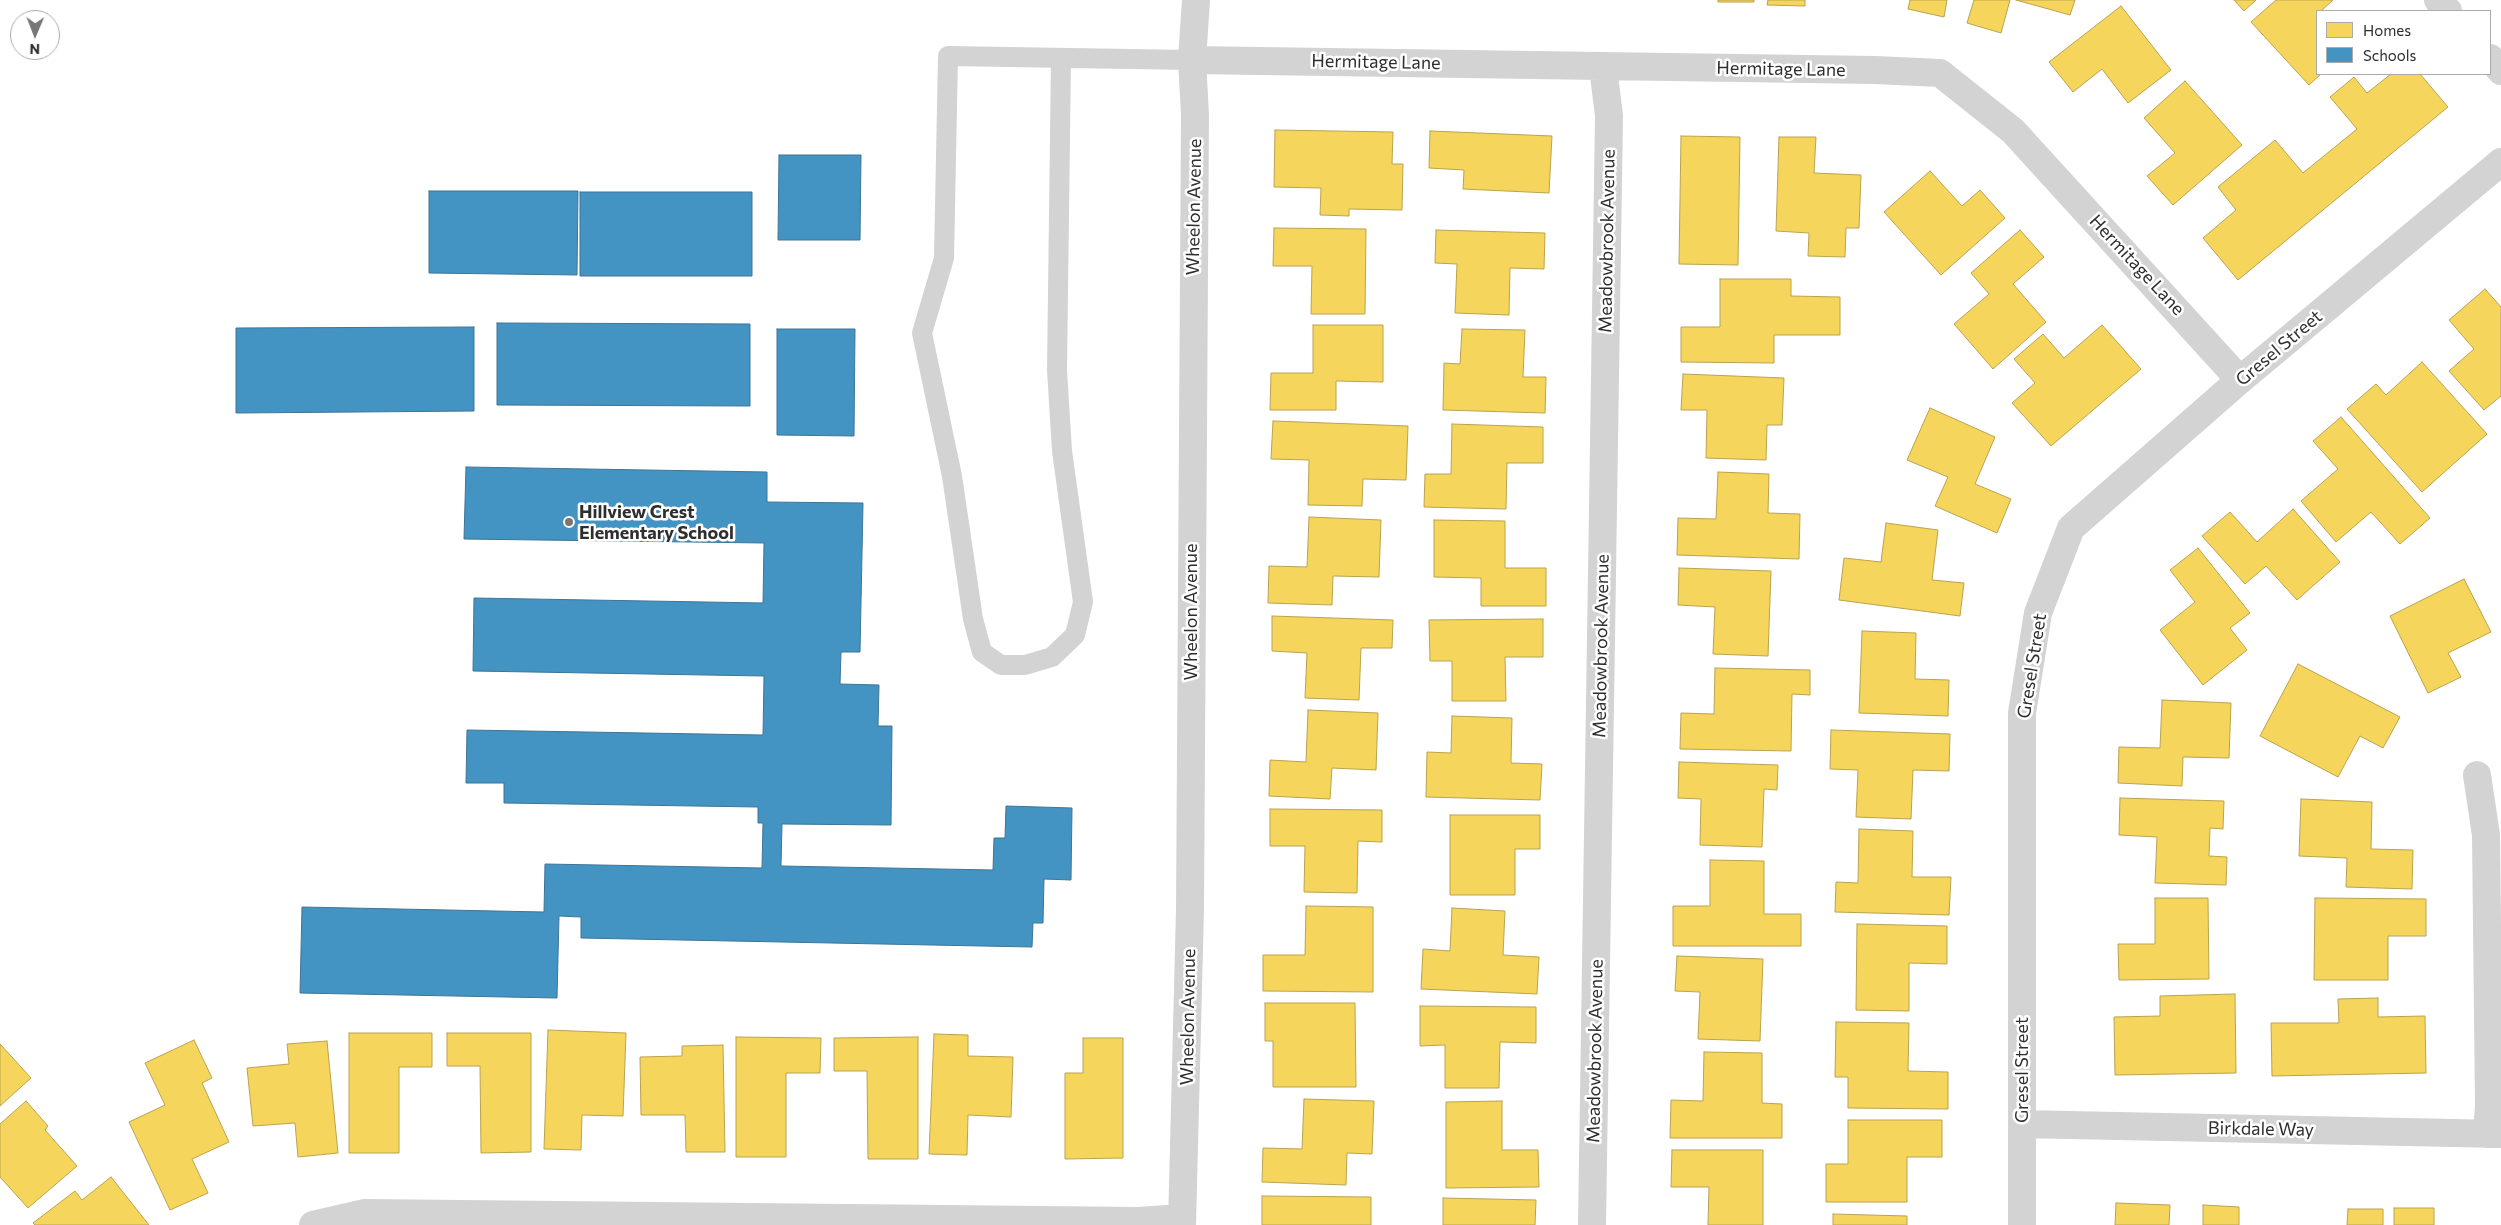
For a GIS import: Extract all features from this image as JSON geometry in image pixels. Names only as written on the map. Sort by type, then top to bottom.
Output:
[{"type":"street","name":"Wheelon Avenue","points":[[1182,1221],[1190,909],[1194,125],[1192,60],[1196,0]]},
{"type":"street","points":[[2438,0],[2447,10]]},
{"type":"street","name":"Hermitage Lane","points":[[1192,60],[1253,59],[1603,67],[1875,70],[1940,73],[2013,131],[2240,380]]},
{"type":"street","points":[[2491,59],[2501,71]]},
{"type":"street","name":"Meadowbrook Avenue","points":[[1592,1225],[1609,116],[1603,67]]},
{"type":"street","name":"Gresel Street","points":[[2022,1225],[2022,713],[2038,613],[2071,528],[2240,380],[2501,162]]},
{"type":"street","points":[[2477,775],[2486,835],[2489,1105],[2494,1134]]},
{"type":"street","name":"Birkdale Way","points":[[2022,1124],[2494,1134]]},
{"type":"street","points":[[313,1225],[365,1213],[1182,1221]]},
{"type":"lane","points":[[1061,58],[1057,370],[1062,451],[1083,602],[1075,634],[1052,656],[1025,665],[1001,665],[982,652],[973,619],[952,476],[922,332],[944,258],[948,56],[1192,60]]},
{"type":"building: Homes","points":[[1718,0],[1754,0],[1754,2],[1718,2]]},
{"type":"building: Homes","points":[[1768,0],[1805,0],[1805,6],[1767,5]]},
{"type":"building: Homes","points":[[1910,0],[1947,0],[1944,17],[1908,9]]},
{"type":"building: Homes","points":[[1974,0],[2010,0],[2001,33],[1967,23]]},
{"type":"building: Homes","points":[[2016,0],[2075,0],[2070,15]]},
{"type":"building: Homes","points":[[2234,0],[2256,0],[2244,11]]},
{"type":"building: Homes","points":[[2276,0],[2333,0],[2322,10],[2316,10],[2316,75],[2320,75],[2309,85],[2251,22]]},
{"type":"building: Homes","points":[[2121,6],[2171,70],[2128,103],[2102,69],[2073,92],[2049,62]]},
{"type":"building: Homes","points":[[2390,75],[2421,75],[2448,107],[2238,280],[2203,238],[2236,210],[2218,187],[2275,140],[2303,173],[2357,129],[2330,97],[2354,77],[2367,93]]},
{"type":"building: Homes","points":[[2185,81],[2242,145],[2173,205],[2147,176],[2175,153],[2144,118]]},
{"type":"building: Homes","points":[[1275,130],[1393,132],[1392,164],[1403,164],[1402,210],[1349,209],[1349,216],[1320,215],[1321,188],[1274,187]]},
{"type":"building: Homes","points":[[1430,131],[1552,136],[1549,193],[1463,189],[1464,170],[1429,168]]},
{"type":"building: Homes","points":[[1681,136],[1740,137],[1738,265],[1679,264]]},
{"type":"building: Homes","points":[[1779,137],[1816,137],[1814,173],[1861,175],[1859,228],[1846,228],[1845,257],[1808,256],[1809,233],[1776,231]]},
{"type":"building: Homes","points":[[1930,171],[1962,206],[1980,190],[2005,218],[1941,275],[1884,212]]},
{"type":"building: Homes","points":[[1274,228],[1366,229],[1365,314],[1311,314],[1312,266],[1273,266]]},
{"type":"building: Homes","points":[[1436,230],[1545,233],[1544,269],[1510,268],[1509,315],[1455,313],[1457,264],[1435,263]]},
{"type":"building: Homes","points":[[2020,230],[2044,257],[2013,284],[2046,322],[1993,369],[1954,324],[1989,294],[1971,273]]},
{"type":"building: Homes","points":[[1720,279],[1791,279],[1791,296],[1840,297],[1840,335],[1774,335],[1774,363],[1681,362],[1681,327],[1720,327]]},
{"type":"building: Homes","points":[[2485,289],[2501,307],[2501,396],[2484,410],[2449,371],[2474,349],[2449,320]]},
{"type":"building: Homes","points":[[1313,325],[1383,325],[1383,382],[1336,381],[1336,410],[1270,410],[1271,373],[1313,373]]},
{"type":"building: Homes","points":[[2102,325],[2141,369],[2051,446],[2012,403],[2035,383],[2014,359],[2043,334],[2064,358]]},
{"type":"building: Homes","points":[[1462,329],[1525,330],[1523,377],[1546,377],[1545,413],[1443,410],[1444,363],[1460,364]]},
{"type":"building: Homes","points":[[2422,362],[2487,434],[2422,492],[2347,409],[2376,384],[2386,395]]},
{"type":"building: Homes","points":[[1683,374],[1784,378],[1782,425],[1767,425],[1766,460],[1706,458],[1707,410],[1681,410]]},
{"type":"building: Homes","points":[[1930,408],[1995,437],[1975,484],[2011,499],[1997,533],[1935,506],[1948,477],[1907,460]]},
{"type":"building: Homes","points":[[2341,417],[2430,518],[2400,544],[2371,512],[2336,542],[2301,501],[2338,469],[2313,441]]},
{"type":"building: Homes","points":[[1273,421],[1408,426],[1406,480],[1363,479],[1362,506],[1308,505],[1309,460],[1271,459]]},
{"type":"building: Homes","points":[[1452,424],[1543,427],[1543,463],[1507,463],[1506,509],[1424,507],[1425,474],[1451,474]]},
{"type":"building: Homes","points":[[1718,472],[1769,474],[1768,513],[1800,514],[1799,559],[1677,555],[1678,518],[1716,519]]},
{"type":"building: Homes","points":[[2293,509],[2340,562],[2297,600],[2266,566],[2245,584],[2202,536],[2230,512],[2257,542]]},
{"type":"building: Homes","points":[[1309,517],[1381,520],[1379,577],[1333,576],[1332,605],[1268,603],[1269,566],[1307,567]]},
{"type":"building: Homes","points":[[1434,520],[1505,521],[1505,568],[1546,568],[1546,606],[1481,606],[1481,578],[1434,577]]},
{"type":"building: Homes","points":[[1886,523],[1938,530],[1932,580],[1964,583],[1960,616],[1839,600],[1844,558],[1881,562]]},
{"type":"building: Homes","points":[[2198,548],[2250,613],[2230,628],[2247,650],[2203,685],[2160,630],[2195,602],[2170,570]]},
{"type":"building: Homes","points":[[1679,568],[1771,571],[1768,656],[1713,654],[1715,607],[1678,605]]},
{"type":"building: Homes","points":[[2464,579],[2491,632],[2448,653],[2461,677],[2428,693],[2390,616]]},
{"type":"building: Homes","points":[[1272,616],[1393,620],[1392,648],[1361,648],[1359,700],[1305,698],[1307,653],[1272,651]]},
{"type":"building: Homes","points":[[1543,619],[1543,657],[1505,657],[1506,701],[1452,701],[1452,661],[1430,661],[1429,620]]},
{"type":"building: Homes","points":[[1862,631],[1916,633],[1915,679],[1949,680],[1948,716],[1859,713]]},
{"type":"building: Homes","points":[[2298,664],[2400,717],[2383,748],[2360,736],[2338,777],[2260,736]]},
{"type":"building: Homes","points":[[1715,668],[1810,670],[1810,695],[1792,694],[1791,751],[1680,749],[1681,713],[1714,714]]},
{"type":"building: Homes","points":[[2162,700],[2231,703],[2229,758],[2183,757],[2182,786],[2118,783],[2119,747],[2160,748]]},
{"type":"building: Homes","points":[[1308,710],[1378,713],[1376,770],[1332,768],[1330,799],[1269,796],[1270,760],[1306,762]]},
{"type":"building: Homes","points":[[1452,716],[1512,718],[1511,763],[1542,764],[1540,800],[1426,797],[1427,752],[1451,753]]},
{"type":"building: Homes","points":[[1831,730],[1950,734],[1949,771],[1913,770],[1911,819],[1856,817],[1858,770],[1830,769]]},
{"type":"building: Homes","points":[[1679,762],[1778,765],[1777,790],[1764,789],[1762,847],[1700,845],[1701,799],[1678,798]]},
{"type":"building: Homes","points":[[2120,798],[2224,801],[2223,829],[2210,828],[2209,856],[2227,857],[2226,885],[2155,883],[2157,837],[2119,835]]},
{"type":"building: Homes","points":[[2301,799],[2372,802],[2371,849],[2413,850],[2412,889],[2346,887],[2347,858],[2299,856]]},
{"type":"building: Homes","points":[[1270,809],[1382,810],[1382,842],[1358,841],[1357,893],[1304,892],[1305,846],[1270,846]]},
{"type":"building: Homes","points":[[1450,815],[1540,815],[1540,849],[1515,849],[1515,895],[1450,895]]},
{"type":"building: Homes","points":[[1859,829],[1913,831],[1912,877],[1951,877],[1949,915],[1835,912],[1836,882],[1858,883]]},
{"type":"building: Homes","points":[[1710,860],[1764,861],[1764,914],[1801,914],[1801,946],[1673,946],[1673,906],[1710,906]]},
{"type":"building: Homes","points":[[2155,898],[2208,898],[2209,979],[2119,980],[2118,944],[2155,944]]},
{"type":"building: Homes","points":[[2315,898],[2426,899],[2426,936],[2388,936],[2388,980],[2314,980]]},
{"type":"building: Homes","points":[[1306,906],[1373,907],[1373,992],[1263,991],[1263,955],[1305,955]]},
{"type":"building: Homes","points":[[1452,908],[1505,911],[1503,955],[1539,957],[1537,994],[1421,989],[1423,949],[1450,951]]},
{"type":"building: Homes","points":[[1857,924],[1947,926],[1947,964],[1909,963],[1909,1011],[1856,1010]]},
{"type":"building: Homes","points":[[1677,956],[1763,959],[1760,1041],[1698,1039],[1700,992],[1675,991]]},
{"type":"building: Homes","points":[[2235,994],[2236,1073],[2115,1075],[2114,1017],[2160,1016],[2160,996]]},
{"type":"building: Homes","points":[[2378,998],[2378,1017],[2425,1016],[2426,1073],[2272,1076],[2271,1023],[2339,1023],[2338,999]]},
{"type":"building: Homes","points":[[1265,1003],[1355,1003],[1356,1087],[1273,1087],[1273,1041],[1265,1041]]},
{"type":"building: Homes","points":[[1420,1006],[1536,1007],[1536,1043],[1500,1042],[1499,1088],[1445,1088],[1445,1045],[1420,1046]]},
{"type":"building: Homes","points":[[1836,1022],[1909,1023],[1908,1071],[1948,1072],[1948,1109],[1848,1108],[1848,1077],[1835,1077]]},
{"type":"building: Homes","points":[[548,1030],[626,1033],[623,1116],[582,1115],[581,1150],[544,1149]]},
{"type":"building: Homes","points":[[349,1033],[432,1033],[432,1067],[399,1067],[399,1153],[349,1153]]},
{"type":"building: Homes","points":[[447,1033],[531,1033],[531,1152],[481,1153],[480,1066],[447,1066]]},
{"type":"building: Homes","points":[[934,1034],[968,1035],[968,1056],[1013,1057],[1011,1117],[968,1115],[967,1155],[929,1154]]},
{"type":"building: Homes","points":[[736,1037],[821,1038],[820,1073],[786,1073],[786,1157],[736,1157]]},
{"type":"building: Homes","points":[[918,1037],[918,1159],[868,1159],[867,1071],[834,1071],[834,1038]]},
{"type":"building: Homes","points":[[1083,1038],[1123,1038],[1123,1158],[1065,1159],[1065,1073],[1083,1073]]},
{"type":"building: Homes","points":[[194,1040],[212,1078],[202,1083],[229,1142],[192,1159],[208,1193],[170,1210],[129,1122],[165,1105],[145,1063]]},
{"type":"building: Homes","points":[[327,1041],[338,1153],[298,1157],[295,1123],[253,1126],[247,1068],[289,1064],[287,1044]]},
{"type":"building: Homes","points":[[0,1044],[31,1078],[0,1106]]},
{"type":"building: Homes","points":[[723,1045],[725,1152],[686,1152],[685,1115],[641,1115],[640,1057],[682,1056],[682,1046]]},
{"type":"building: Homes","points":[[1704,1052],[1762,1053],[1762,1103],[1782,1104],[1782,1138],[1670,1138],[1671,1100],[1703,1101]]},
{"type":"building: Homes","points":[[1304,1099],[1374,1101],[1372,1154],[1347,1153],[1346,1185],[1262,1182],[1263,1148],[1302,1149]]},
{"type":"building: Homes","points":[[26,1101],[48,1126],[45,1130],[77,1166],[28,1208],[0,1177],[0,1124]]},
{"type":"building: Homes","points":[[1502,1101],[1502,1150],[1538,1150],[1539,1187],[1446,1188],[1446,1102]]},
{"type":"building: Homes","points":[[1848,1120],[1942,1120],[1942,1157],[1907,1157],[1907,1202],[1826,1202],[1826,1164],[1848,1164]]},
{"type":"building: Homes","points":[[1672,1150],[1763,1150],[1763,1225],[1708,1225],[1709,1187],[1671,1187]]},
{"type":"building: Homes","points":[[111,1177],[149,1225],[35,1225],[33,1223],[75,1191],[82,1200]]},
{"type":"building: Homes","points":[[1262,1196],[1371,1197],[1371,1225],[1262,1225]]},
{"type":"building: Homes","points":[[1443,1198],[1536,1200],[1535,1225],[1443,1225]]},
{"type":"building: Homes","points":[[2116,1203],[2170,1205],[2169,1225],[2115,1225]]},
{"type":"building: Homes","points":[[2203,1205],[2239,1207],[2239,1225],[2203,1225]]},
{"type":"building: Homes","points":[[2394,1208],[2434,1208],[2434,1225],[2394,1225]]},
{"type":"building: Homes","points":[[2348,1209],[2383,1209],[2383,1225],[2347,1225]]},
{"type":"building: Homes","points":[[1833,1214],[1907,1216],[1907,1225],[1833,1225]]},
{"type":"building: Schools","points":[[779,155],[861,155],[860,240],[778,240]]},
{"type":"building: Schools","points":[[429,191],[578,191],[577,275],[429,273]]},
{"type":"building: Schools","points":[[580,192],[752,192],[752,276],[580,276]]},
{"type":"building: Schools","points":[[497,323],[750,324],[750,406],[497,405]]},
{"type":"building: Schools","points":[[474,327],[474,411],[236,413],[236,328]]},
{"type":"building: Schools","points":[[777,329],[855,329],[854,436],[777,435]]},
{"type":"building: Schools","points":[[466,467],[767,472],[767,502],[863,503],[860,652],[841,652],[840,684],[879,685],[878,726],[892,726],[891,825],[782,824],[781,866],[993,870],[994,838],[1005,838],[1006,806],[1072,808],[1071,880],[1044,879],[1043,923],[1033,923],[1032,947],[581,938],[581,917],[559,916],[557,998],[300,993],[302,907],[544,912],[545,864],[762,868],[763,823],[758,823],[758,807],[504,803],[504,783],[466,783],[467,730],[763,735],[764,676],[473,671],[474,598],[763,603],[764,543],[464,539]]},
{"type":"place","name":"Hillview Crest Elementary School","points":[[569,522]]}]
